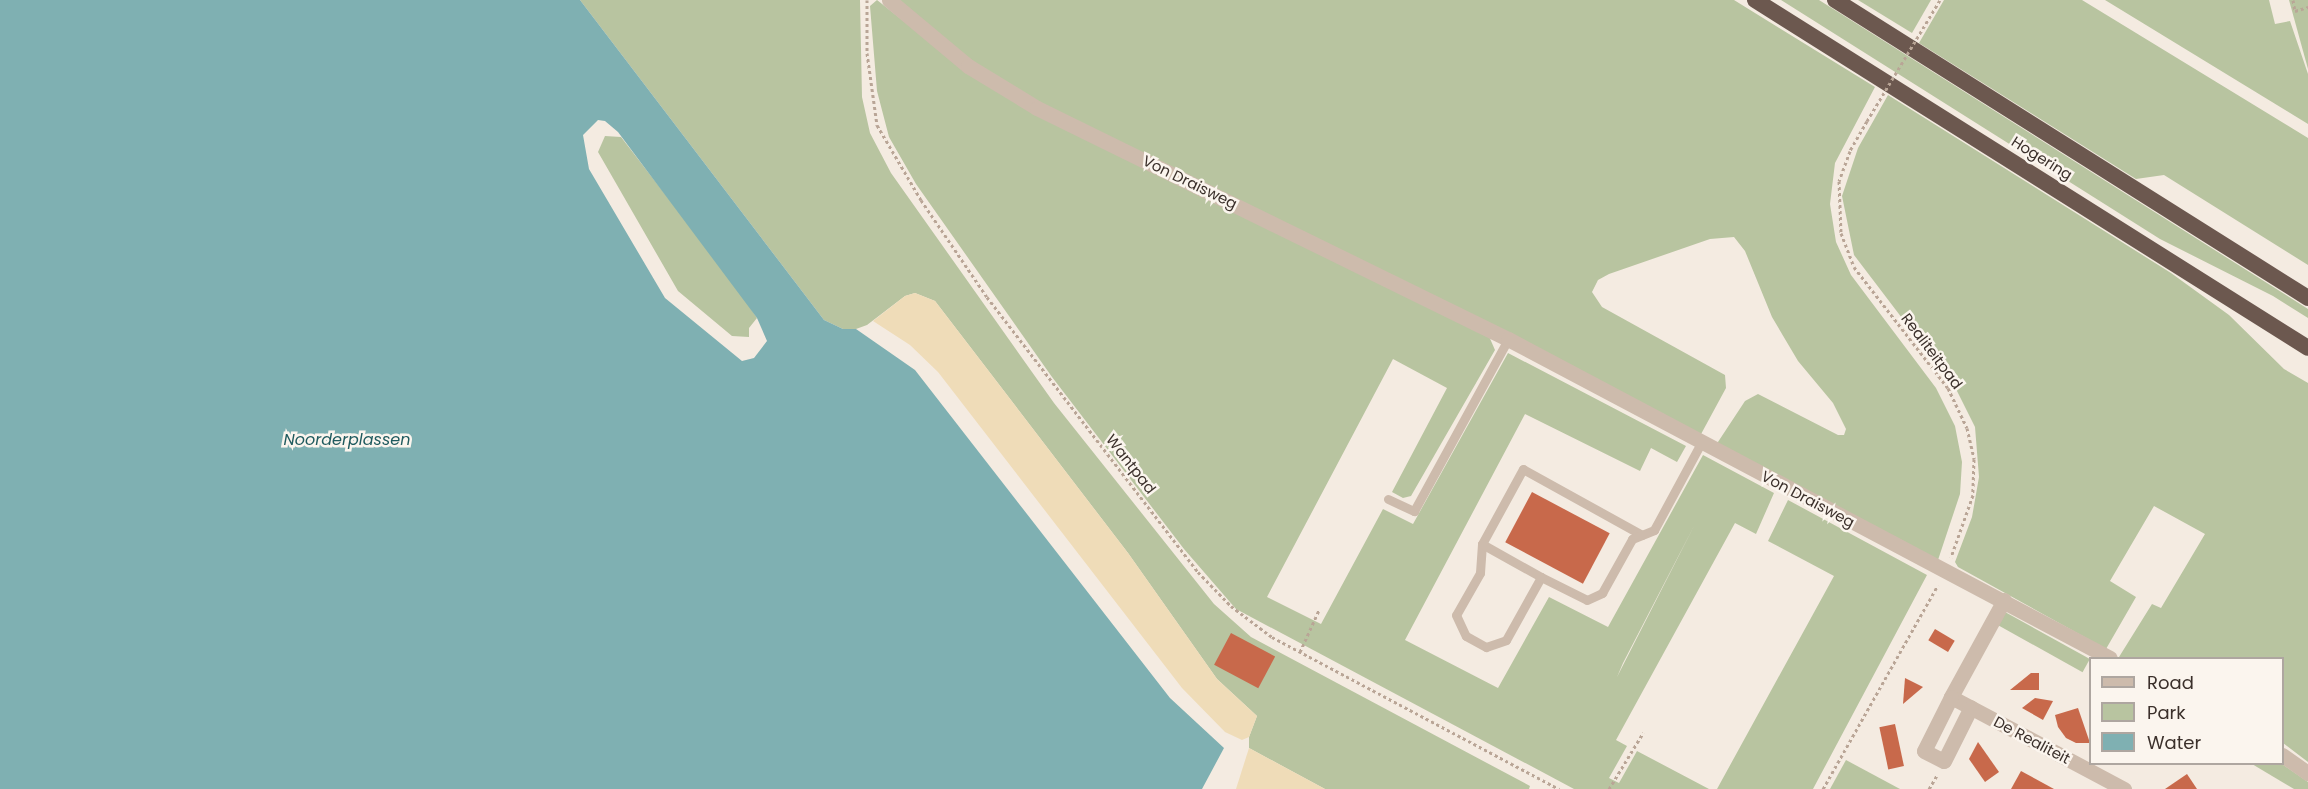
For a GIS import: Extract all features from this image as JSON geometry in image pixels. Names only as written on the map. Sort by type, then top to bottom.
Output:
[{"type":"highway","name":"Hogering","points":[[1755,0],[2308,348]]},
{"type":"highway","name":"Hogering","points":[[1835,0],[2308,298]]},
{"type":"street","name":"Von Draisweg","points":[[889,0],[968,66],[1037,108],[1508,339],[2108,657]]},
{"type":"street","points":[[1971,707],[1944,761],[1924,751],[2004,600]]},
{"type":"street","name":"De Realiteit","points":[[1951,697],[2124,789]]},
{"type":"street","points":[[2284,756],[2308,773]]},
{"type":"lane","points":[[1388,499],[1414,511],[1508,339]]},
{"type":"lane","points":[[1482,544],[1587,600],[1602,593],[1632,539],[1654,530],[1701,443]]},
{"type":"lane","points":[[1541,577],[1506,640],[1486,647],[1466,636],[1456,615],[1480,573],[1482,544],[1523,469],[1642,535]]},
{"type":"path","name":"Wantpad","points":[[867,0],[867,53],[878,125],[921,200],[987,297],[1198,572],[1231,606],[1272,637],[1559,789]]},
{"type":"path","name":"Realiteitpad","points":[[1823,789],[1946,571],[1973,495],[1973,447],[1948,388],[1867,286],[1845,249],[1839,218],[1839,181],[1867,121],[1940,0]]},
{"type":"path","points":[[2293,0],[2295,11],[2308,7]]},
{"type":"path","points":[[1300,652],[1320,610]]},
{"type":"path","points":[[1609,789],[1643,733]]},
{"type":"green space","points":[[580,0],[860,0],[862,97],[870,133],[891,173],[1054,403],[1214,604],[1251,637],[1530,786],[1529,789],[1325,789],[1249,748],[1249,737],[1257,716],[1217,679],[1128,553],[935,301],[915,293],[905,296],[867,325],[856,329],[843,329],[824,320]]},
{"type":"green space","points":[[877,0],[964,69],[1488,334],[1495,350],[1411,496],[1403,498],[1392,492],[1447,388],[1393,359],[1267,597],[1321,624],[1383,509],[1413,524],[1508,353],[1686,446],[1677,462],[1651,448],[1640,471],[1525,414],[1405,640],[1498,688],[1549,597],[1608,627],[1703,455],[1774,493],[1756,534],[1735,523],[1616,740],[1627,746],[1609,778],[1619,783],[1637,751],[1709,789],[1574,789],[1236,609],[1184,549],[1052,377],[916,184],[889,137],[877,91],[870,6]],"holes":[[[1695,524],[1617,677],[1623,663]]]},
{"type":"green space","points":[[898,0],[1734,0],[1875,87],[1835,163],[1830,204],[1836,242],[1851,275],[1936,388],[1955,426],[1962,462],[1960,494],[1938,560],[1716,445],[1745,401],[1758,394],[1838,435],[1844,435],[1846,429],[1833,403],[1798,361],[1772,317],[1745,251],[1734,237],[1710,239],[1609,274],[1598,280],[1592,292],[1602,307],[1725,375],[1726,388],[1700,436],[1040,104],[971,62]]},
{"type":"green space","points":[[1781,0],[1819,0],[2308,309],[2308,318],[2273,296],[2160,239]]},
{"type":"green space","points":[[1858,0],[1931,0],[1912,33]]},
{"type":"green space","points":[[1944,0],[2082,0],[2308,138],[2308,265],[2164,175],[2136,179],[1919,43]]},
{"type":"green space","points":[[2105,0],[2269,0],[2275,24],[2290,21],[2308,74],[2308,124]]},
{"type":"green space","points":[[2289,0],[2308,0],[2308,69]]},
{"type":"green space","points":[[1888,95],[2171,273],[2229,315],[2284,369],[2308,383],[2308,762],[2284,744],[2284,657],[2119,657],[2152,604],[2161,608],[2205,534],[2154,506],[2110,581],[2136,597],[2106,649],[1958,567],[1955,562],[1972,517],[1979,477],[1975,427],[1956,389],[1854,255],[1842,196],[1858,148]]},
{"type":"green space","points":[[605,136],[621,137],[735,285],[757,318],[749,328],[749,337],[732,336],[678,291],[598,152]]},
{"type":"green space","points":[[1788,500],[1927,575],[1813,789],[1717,789],[1834,576],[1768,541]]},
{"type":"green space","points":[[2005,612],[2089,659],[2083,672],[1998,625]]},
{"type":"green space","points":[[1846,760],[1900,789],[1830,789]]},
{"type":"green space","points":[[2254,765],[2283,765],[2308,782],[2308,789],[2294,789]]},
{"type":"sand","points":[[915,293],[935,301],[1128,553],[1217,679],[1257,716],[1249,737],[1242,740],[1225,732],[1182,688],[938,372],[910,345],[873,321],[905,296]]},
{"type":"sand","points":[[1249,748],[1325,789],[1236,789]]},
{"type":"water","name":"Noorderplassen","points":[[0,0],[580,0],[824,320],[843,329],[856,329],[915,370],[1170,698],[1224,748],[1202,789],[0,789]],"holes":[[[598,120],[605,121],[618,132],[757,318],[767,341],[754,358],[742,361],[665,298],[589,169],[583,135]]]},
{"type":"building","points":[[1532,492],[1610,533],[1583,584],[1505,542]]},
{"type":"building","points":[[1935,629],[1955,641],[1948,652],[1928,640]]},
{"type":"building","points":[[1231,633],[1275,656],[1258,688],[1214,665]]},
{"type":"building","points":[[2031,673],[2039,673],[2039,690],[2010,690]]},
{"type":"building","points":[[1905,678],[1923,687],[1903,704]]},
{"type":"building","points":[[2035,698],[2053,701],[2043,720],[2022,708]]},
{"type":"building","points":[[2078,708],[2089,743],[2076,743],[2066,738],[2058,727],[2055,715]]},
{"type":"building","points":[[1895,724],[1904,766],[1888,769],[1879,727]]},
{"type":"building","points":[[1978,742],[1999,772],[1985,782],[1969,759]]},
{"type":"building","points":[[2021,771],[2054,789],[2011,789]]},
{"type":"building","points":[[2187,774],[2197,789],[2165,789]]}]
